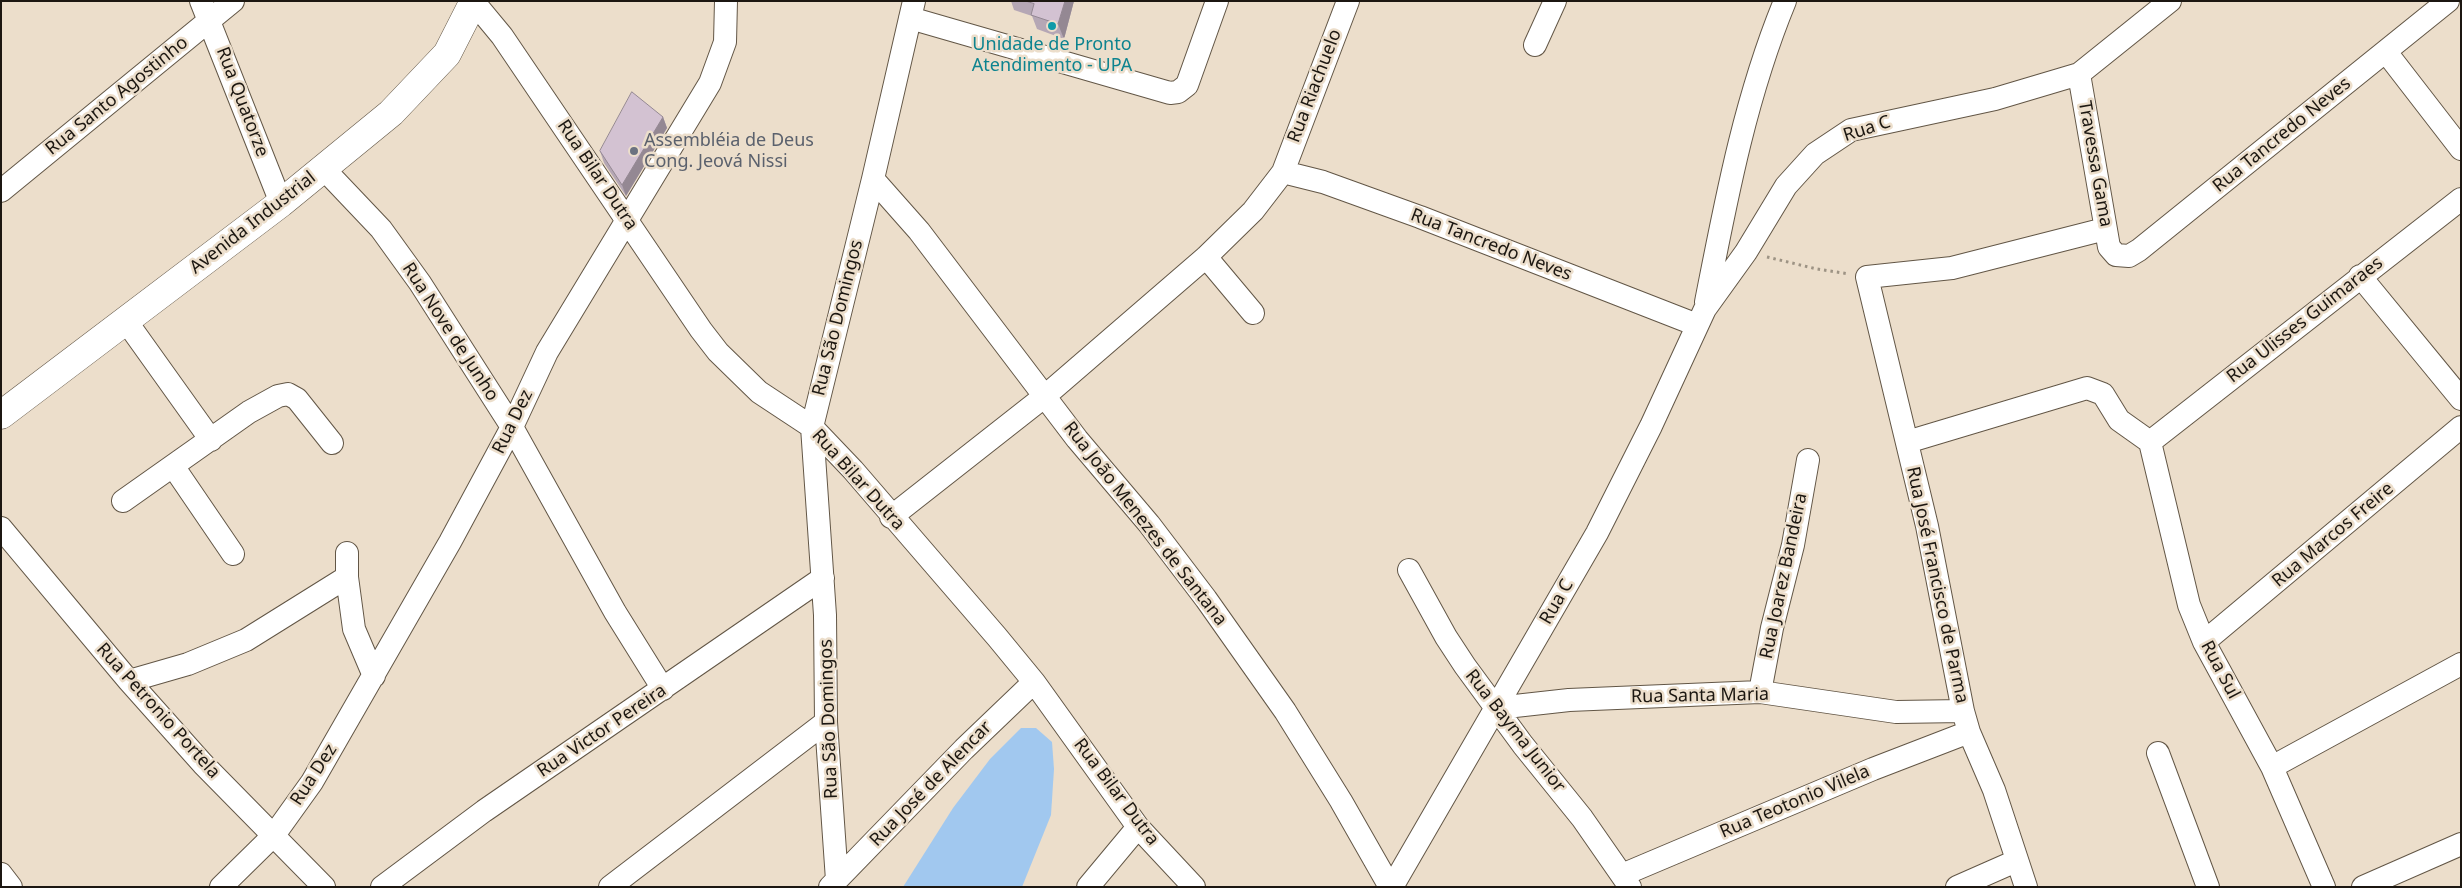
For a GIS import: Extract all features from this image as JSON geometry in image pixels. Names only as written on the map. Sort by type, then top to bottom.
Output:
[{"type":"street","name":"Rua Santo Agostinho","points":[[1,191],[205,10],[233,1]]},
{"type":"street","name":"Rua Bilar Dutra","points":[[473,1],[502,36],[718,352],[759,392],[812,427],[853,470],[891,517],[997,637],[1034,682],[1138,827],[1194,887]]},
{"type":"street","name":"Avenida Industrial","points":[[1,415],[281,203],[391,113],[447,54],[473,1]]},
{"type":"street","name":"Rua Dez","points":[[221,887],[274,835],[312,782],[374,676],[450,542],[512,427],[547,352],[698,107],[718,67],[725,42],[726,1]]},
{"type":"street","points":[[912,10],[1164,92],[1178,92],[1187,85],[1218,1]]},
{"type":"street","name":"Rua Riachuelo","points":[[891,517],[1045,396],[1206,257],[1253,212],[1283,172],[1348,1]]},
{"type":"street","points":[[1535,45],[1555,1]]},
{"type":"street","name":"Rua C","points":[[1701,317],[1744,122],[1761,63],[1785,1]]},
{"type":"street","points":[[2080,74],[2170,1]]},
{"type":"street","name":"Rua Tancredo Neves","points":[[2112,252],[2119,256],[2129,256],[2139,250],[2448,1]]},
{"type":"street","name":"Rua Quatorze","points":[[205,10],[281,203]]},
{"type":"street","name":"Rua São Domingos","points":[[833,883],[826,722],[823,578],[812,427],[912,10]]},
{"type":"street","points":[[2386,52],[2461,149]]},
{"type":"street","name":"Rua C","points":[[1391,887],[1497,708],[1597,533],[1651,426],[1701,317],[1746,252],[1786,186],[1815,154],[1851,130],[1995,99],[2080,74]]},
{"type":"street","name":"Travessa Gama","points":[[2080,74],[2105,229],[2112,252]]},
{"type":"street","name":"Rua Nove de Junho","points":[[324,169],[381,229],[420,283],[512,427],[615,612],[663,689]]},
{"type":"street","name":"Rua Tancredo Neves","points":[[1283,172],[1323,182],[1701,317]]},
{"type":"street","name":"Rua João Menezes de Santana","points":[[873,179],[918,231],[1077,439],[1148,524],[1246,655],[1341,801],[1391,887]]},
{"type":"street","name":"Rua Ulisses Guimaraes","points":[[2150,442],[2360,276],[2461,200]]},
{"type":"street","points":[[1867,277],[1952,268],[2105,229]]},
{"type":"street","points":[[1206,257],[1253,313]]},
{"type":"street","points":[[2360,276],[2461,399]]},
{"type":"street","name":"Rua José Francisco de Parma","points":[[1867,277],[1944,604],[1963,711],[1969,732],[1994,790],[2026,887]]},
{"type":"street","points":[[126,321],[211,440]]},
{"type":"street","points":[[1907,442],[2087,388],[2103,394],[2119,420],[2150,442]]},
{"type":"street","points":[[123,501],[272,398],[283,394],[294,397],[305,406],[332,443]]},
{"type":"street","name":"Rua Marcos Freire","points":[[2204,642],[2461,427]]},
{"type":"street","name":"Rua Sul","points":[[2150,442],[2189,605],[2204,642],[2272,767],[2324,887]]},
{"type":"street","name":"Rua Joarez Bandeira","points":[[1760,692],[1772,628],[1793,545],[1808,460]]},
{"type":"street","points":[[173,466],[233,554]]},
{"type":"street","name":"Rua Petronio Portela","points":[[1,528],[129,681],[203,764],[324,887]]},
{"type":"street","points":[[347,553],[347,577],[354,629],[374,676]]},
{"type":"street","name":"Rua Bayma Junior","points":[[1409,570],[1446,637],[1523,745],[1582,818],[1626,881]]},
{"type":"street","points":[[129,681],[188,664],[246,640],[347,577]]},
{"type":"street","name":"Rua Victor Pereira","points":[[382,887],[484,811],[823,578]]},
{"type":"street","points":[[2272,767],[2461,664]]},
{"type":"street","name":"Rua José de Alencar","points":[[833,883],[964,749],[1034,682]]},
{"type":"street","name":"Rua Santa Maria","points":[[1497,708],[1569,700],[1760,692],[1896,712],[1963,711]]},
{"type":"street","points":[[610,887],[826,722]]},
{"type":"street","name":"Rua Teotonio Vilela","points":[[1626,881],[1873,769],[1969,732]]},
{"type":"street","points":[[2158,754],[2208,887]]},
{"type":"street","points":[[1088,887],[1138,827]]},
{"type":"street","points":[[2363,887],[2461,844]]},
{"type":"street","points":[[1957,887],[2016,861]]},
{"type":"street","points":[[1,874],[11,887]]},
{"type":"path","points":[[1746,252],[1817,269],[1867,277]]},
{"type":"water","points":[[1021,728],[1036,728],[1052,742],[1054,769],[1051,815],[1022,887],[903,887],[953,808],[990,759]]},
{"type":"building","points":[[1026,1],[1065,1],[1058,24],[1031,15],[1034,4]]},
{"type":"building","points":[[632,92],[663,117],[622,185],[600,151]]},
{"type":"place","name":"Unidade de Pronto Atendimento - UPA","points":[[1052,26]]},
{"type":"place","name":"Assembléia de Deus Cong. Jeová Nissi","points":[[634,151]]}]
